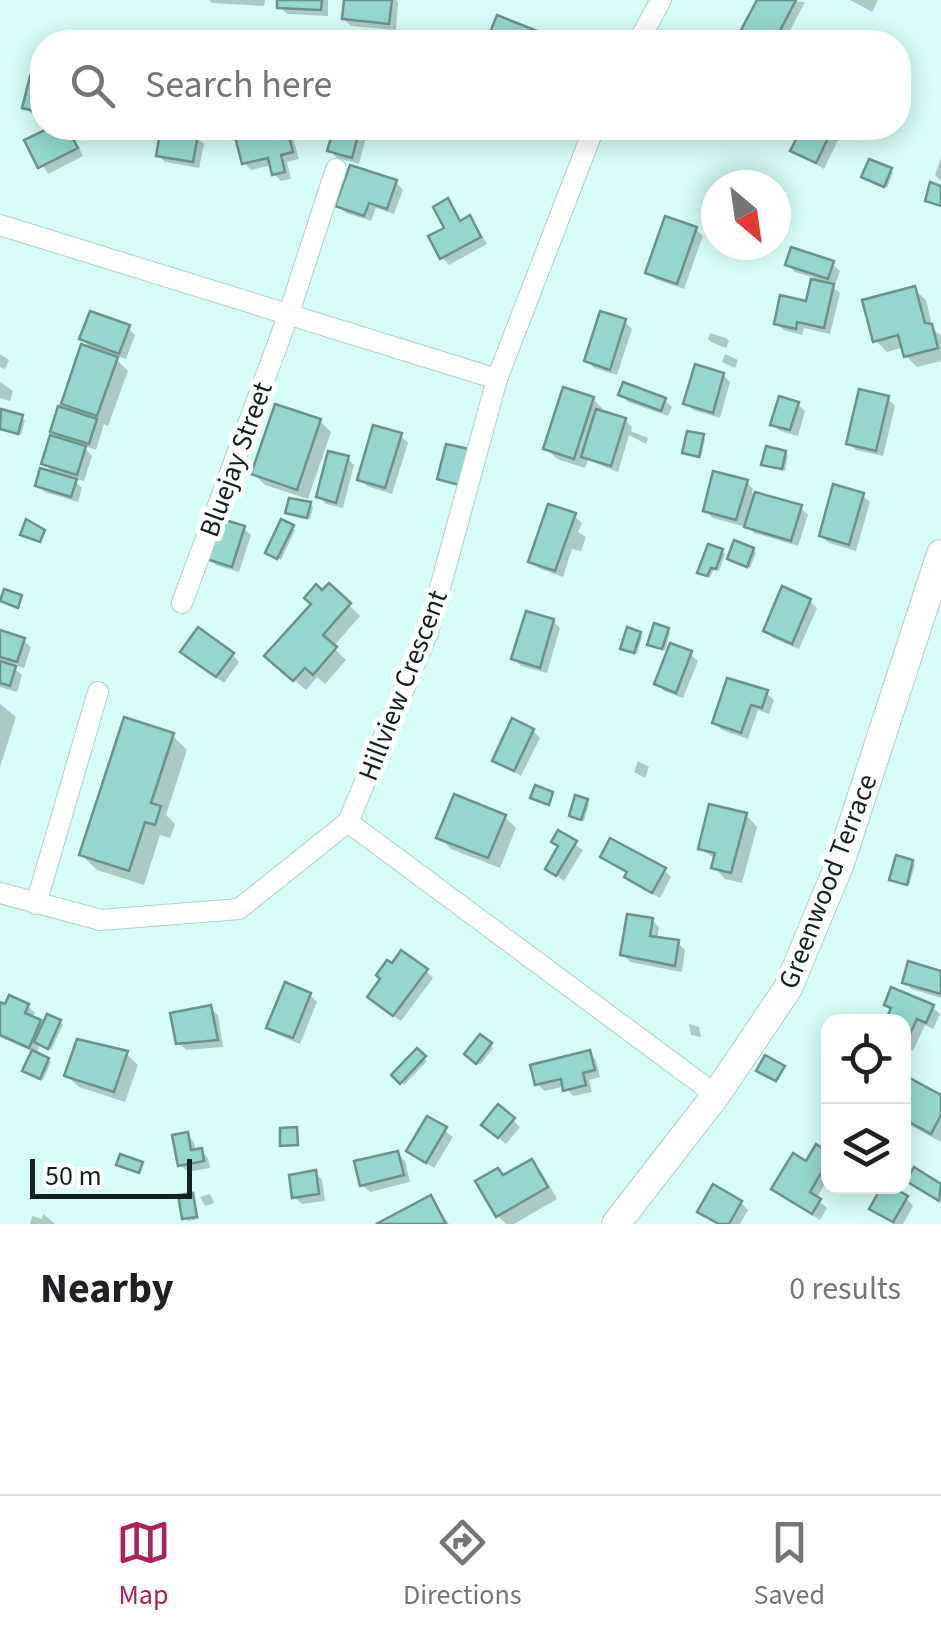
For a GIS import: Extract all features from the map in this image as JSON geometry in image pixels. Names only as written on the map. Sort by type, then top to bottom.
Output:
[{"type":"street","points":[[645,30],[661,0]]},
{"type":"street","name":"Hillview Crescent","points":[[0,893],[100,920],[239,910],[348,822],[428,632],[498,379],[589,140]]},
{"type":"street","name":"Bluejay Street","points":[[182,603],[288,316],[336,169]]},
{"type":"street","points":[[0,225],[498,379]]},
{"type":"street","name":"Greenwood Terrace","points":[[616,1224],[716,1095],[788,988],[840,863],[941,554]]},
{"type":"street","points":[[36,904],[98,692]]},
{"type":"street","points":[[348,822],[716,1095]]},
{"type":"building","points":[[277,0],[322,0],[321,10],[277,8]]},
{"type":"building","points":[[344,0],[392,0],[389,24],[342,19]]},
{"type":"building","points":[[757,0],[796,0],[780,30],[741,30]]},
{"type":"building","points":[[497,15],[534,30],[491,30]]},
{"type":"building","points":[[30,76],[30,110],[22,108]]},
{"type":"building","points":[[24,140],[74,140],[78,148],[38,168]]},
{"type":"building","points":[[159,140],[197,140],[193,162],[156,156]]},
{"type":"building","points":[[236,140],[290,140],[293,152],[281,155],[285,172],[272,175],[268,158],[242,164]]},
{"type":"building","points":[[330,140],[357,140],[352,158],[327,151]]},
{"type":"building","points":[[796,140],[827,140],[816,163],[790,151]]},
{"type":"building","points":[[869,159],[892,168],[884,187],[861,177]]},
{"type":"building","points":[[350,165],[397,180],[387,209],[369,203],[364,216],[335,206]]},
{"type":"building","points":[[930,182],[941,186],[941,206],[925,201]]},
{"type":"building","points":[[448,198],[460,221],[470,215],[481,237],[440,259],[428,236],[444,228],[433,207]]},
{"type":"building","points":[[665,216],[697,227],[677,284],[645,273]]},
{"type":"building","points":[[791,247],[834,261],[828,279],[785,265],[791,260]]},
{"type":"building","points":[[811,279],[834,284],[824,328],[797,322],[796,329],[774,324],[780,295],[806,301]]},
{"type":"building","points":[[915,286],[925,323],[932,324],[938,348],[904,357],[898,335],[873,342],[862,300]]},
{"type":"building","points":[[90,311],[130,325],[119,354],[79,339]]},
{"type":"building","points":[[600,311],[626,319],[610,370],[584,361]]},
{"type":"building","points":[[81,344],[118,357],[97,416],[61,404]]},
{"type":"building","points":[[695,364],[724,373],[713,413],[683,404]]},
{"type":"building","points":[[623,382],[666,398],[661,411],[618,395]]},
{"type":"building","points":[[563,387],[594,397],[574,459],[543,449]]},
{"type":"building","points":[[859,389],[889,396],[876,451],[846,444]]},
{"type":"building","points":[[779,396],[799,402],[790,430],[770,425]]},
{"type":"building","points":[[275,404],[321,419],[297,490],[251,474]]},
{"type":"building","points":[[58,406],[97,419],[89,444],[50,432]]},
{"type":"building","points":[[1,409],[23,415],[18,434],[0,429]]},
{"type":"building","points":[[596,409],[626,418],[611,466],[581,457]]},
{"type":"building","points":[[373,425],[402,433],[385,488],[357,480]]},
{"type":"building","points":[[687,431],[704,434],[699,457],[682,453]]},
{"type":"building","points":[[50,435],[86,446],[77,475],[41,464]]},
{"type":"building","points":[[446,444],[469,449],[459,485],[437,479]]},
{"type":"building","points":[[766,446],[786,451],[782,469],[761,465]]},
{"type":"building","points":[[328,451],[349,456],[336,503],[316,497]]},
{"type":"building","points":[[40,468],[77,479],[71,497],[35,486]]},
{"type":"building","points":[[713,471],[748,480],[736,520],[703,511]]},
{"type":"building","points":[[833,484],[864,493],[849,545],[819,536]]},
{"type":"building","points":[[755,492],[802,505],[791,541],[744,527]]},
{"type":"building","points":[[289,498],[311,502],[307,518],[285,513]]},
{"type":"building","points":[[548,504],[576,513],[555,571],[528,562]]},
{"type":"building","points":[[219,518],[245,526],[232,567],[206,559]]},
{"type":"building","points":[[26,519],[45,530],[40,542],[20,535]]},
{"type":"building","points":[[281,519],[294,525],[277,559],[265,553]]},
{"type":"building","points":[[734,540],[754,548],[747,567],[727,559]]},
{"type":"building","points":[[708,544],[723,549],[716,569],[711,568],[707,576],[697,573]]},
{"type":"building","points":[[329,583],[351,603],[323,635],[337,647],[313,675],[305,668],[293,681],[264,656],[311,604],[304,598],[316,584],[322,590]]},
{"type":"building","points":[[782,586],[811,599],[792,644],[763,631]]},
{"type":"building","points":[[4,589],[22,595],[18,608],[0,601]]},
{"type":"building","points":[[526,611],[554,619],[540,668],[511,659]]},
{"type":"building","points":[[654,623],[669,628],[662,649],[647,645]]},
{"type":"building","points":[[198,627],[234,653],[216,677],[180,652]]},
{"type":"building","points":[[627,627],[641,632],[634,653],[620,649]]},
{"type":"building","points":[[0,630],[25,638],[17,662],[0,657]]},
{"type":"building","points":[[670,643],[692,651],[676,693],[654,684]]},
{"type":"building","points":[[0,661],[16,666],[10,686],[0,683]]},
{"type":"building","points":[[727,678],[768,690],[762,708],[751,705],[741,733],[712,723]]},
{"type":"building","points":[[124,717],[174,733],[151,803],[161,806],[155,825],[145,822],[129,871],[79,855]]},
{"type":"building","points":[[512,718],[534,729],[514,771],[492,761]]},
{"type":"building","points":[[535,785],[553,792],[549,805],[530,798]]},
{"type":"building","points":[[454,794],[506,815],[488,858],[436,838]]},
{"type":"building","points":[[575,795],[588,799],[581,820],[569,816]]},
{"type":"building","points":[[709,804],[747,813],[731,873],[711,868],[715,853],[698,849]]},
{"type":"building","points":[[558,830],[577,841],[556,876],[545,869],[558,846],[551,842]]},
{"type":"building","points":[[610,838],[666,868],[652,893],[624,877],[627,872],[600,857]]},
{"type":"building","points":[[896,855],[913,860],[907,885],[889,880]]},
{"type":"building","points":[[627,914],[653,918],[650,936],[679,940],[675,966],[620,955]]},
{"type":"building","points":[[401,950],[428,969],[393,1016],[367,997],[380,979],[376,975]]},
{"type":"building","points":[[908,961],[941,971],[941,994],[902,983]]},
{"type":"building","points":[[285,982],[311,993],[293,1038],[266,1028]]},
{"type":"building","points":[[891,987],[934,1005],[926,1023],[917,1019],[911,1032],[911,1014],[888,1014],[891,1008],[884,1005]]},
{"type":"building","points":[[9,995],[29,1004],[25,1013],[41,1020],[29,1048],[0,1035],[0,1002],[5,1004]]},
{"type":"building","points":[[211,1005],[218,1040],[176,1044],[170,1013]]},
{"type":"building","points":[[47,1014],[61,1020],[48,1049],[34,1042]]},
{"type":"building","points":[[480,1034],[492,1043],[476,1064],[464,1054]]},
{"type":"building","points":[[77,1039],[128,1051],[114,1092],[64,1076]]},
{"type":"building","points":[[417,1048],[426,1056],[400,1084],[391,1075]]},
{"type":"building","points":[[32,1050],[49,1058],[40,1079],[22,1071]]},
{"type":"building","points":[[590,1050],[595,1070],[583,1073],[586,1085],[563,1091],[561,1079],[535,1085],[530,1065]]},
{"type":"building","points":[[765,1055],[785,1066],[776,1081],[756,1071]]},
{"type":"building","points":[[911,1079],[941,1095],[941,1115],[931,1134],[911,1123]]},
{"type":"building","points":[[498,1104],[515,1118],[498,1138],[481,1125]]},
{"type":"building","points":[[427,1116],[447,1127],[426,1163],[406,1151]]},
{"type":"building","points":[[297,1127],[298,1145],[280,1146],[280,1128]]},
{"type":"building","points":[[188,1132],[191,1150],[202,1148],[204,1161],[178,1166],[172,1135]]},
{"type":"building","points":[[816,1144],[821,1147],[821,1173],[810,1192],[821,1199],[812,1214],[771,1189],[793,1153],[806,1161]]},
{"type":"building","points":[[398,1151],[404,1175],[360,1186],[354,1161]]},
{"type":"building","points":[[120,1154],[143,1162],[139,1173],[116,1165]]},
{"type":"building","points":[[532,1159],[548,1187],[496,1217],[475,1181],[498,1168],[503,1175]]},
{"type":"building","points":[[914,1167],[941,1184],[939,1201],[911,1184]]},
{"type":"building","points":[[316,1170],[319,1194],[292,1198],[289,1175]]},
{"type":"building","points":[[713,1184],[742,1201],[729,1224],[719,1224],[697,1212]]},
{"type":"building","points":[[193,1193],[197,1217],[182,1219],[178,1195]]},
{"type":"building","points":[[877,1194],[908,1196],[893,1222],[869,1209]]},
{"type":"building","points":[[431,1195],[446,1224],[376,1224]]}]
